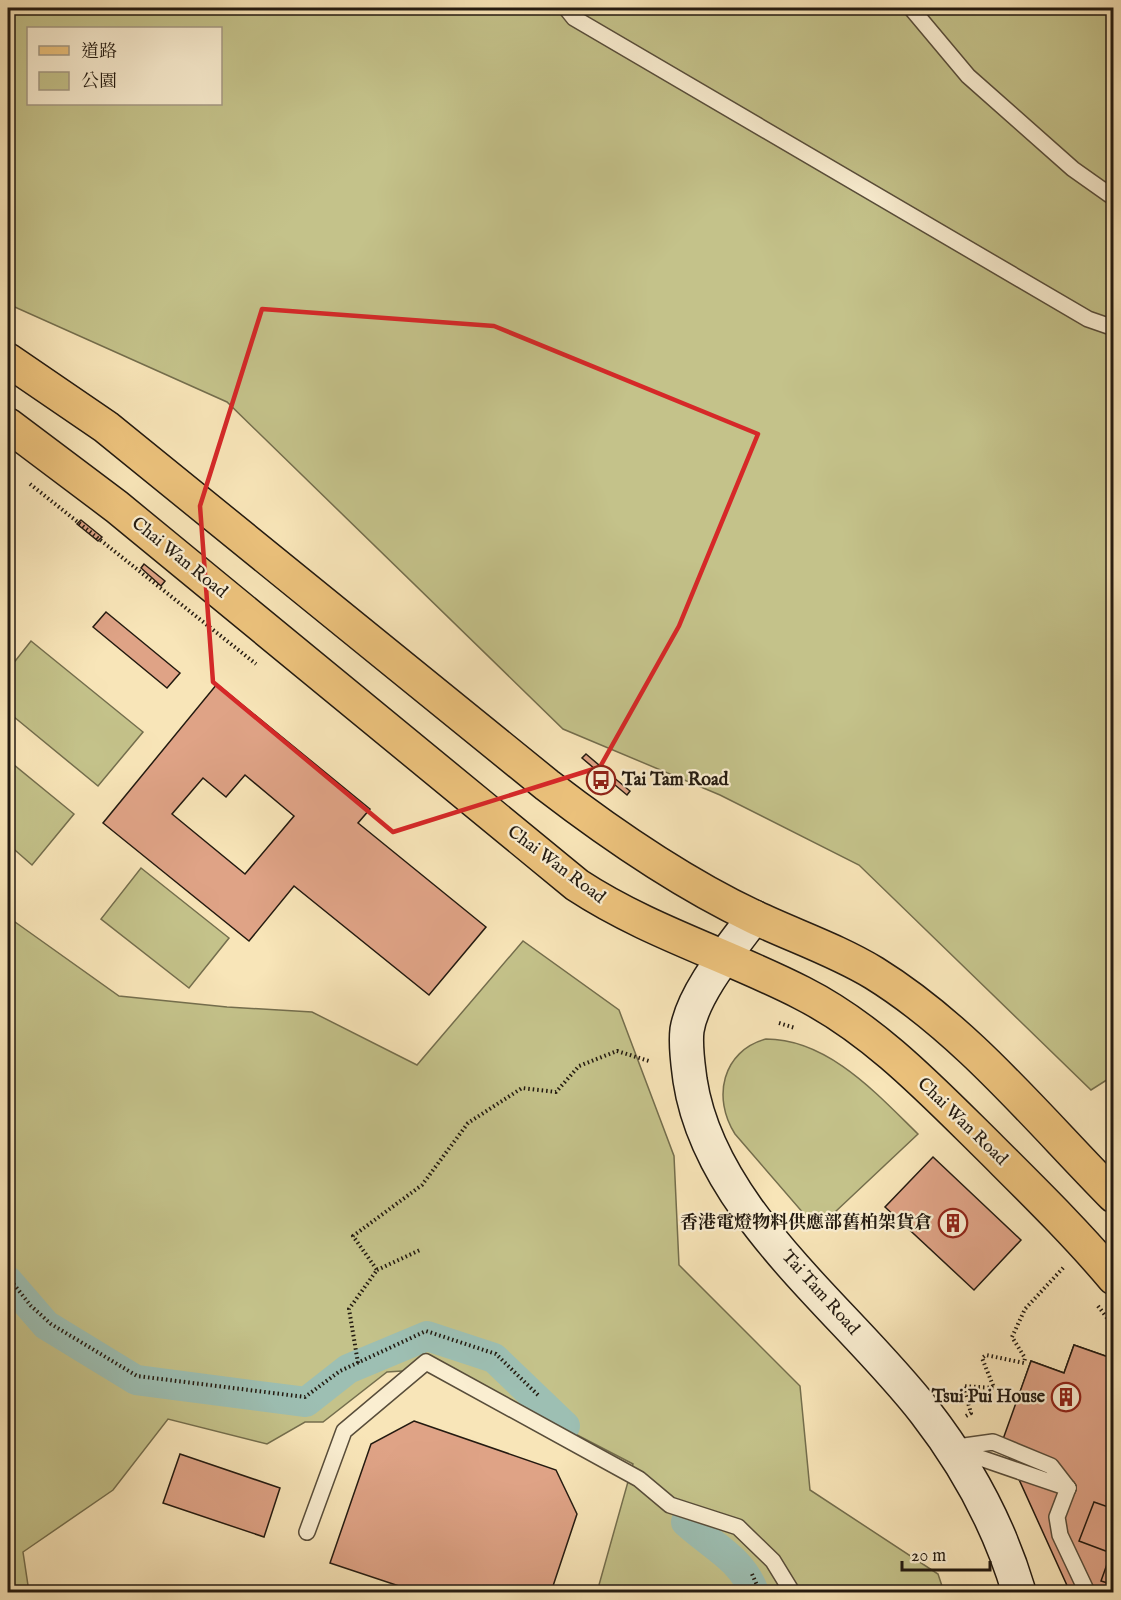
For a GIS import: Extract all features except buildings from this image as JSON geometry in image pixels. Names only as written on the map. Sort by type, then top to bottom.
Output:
[{"type":"main road","points":[[8,360],[106,427],[565,799],[661,866],[754,917],[831,950],[865,969],[931,1015],[977,1056],[1113,1196]]},
{"type":"main road","name":"Chai Wan Road","points":[[8,425],[117,507],[577,885],[623,914],[803,993],[850,1021],[940,1099],[1086,1244],[1113,1278]]},
{"type":"main road","name":"Tai Tam Road","points":[[754,917],[725,957],[698,1001],[687,1029],[687,1060],[702,1130],[732,1184],[769,1235],[909,1392],[956,1434],[1020,1593]]},
{"type":"lane","points":[[566,8],[574,18],[594,30],[1088,319],[1113,328]]},
{"type":"lane","points":[[911,8],[968,76],[1073,169],[1113,198]]},
{"type":"lane","points":[[307,1532],[344,1431],[426,1362],[639,1479],[670,1505],[738,1527],[768,1554],[792,1593]]},
{"type":"lane","points":[[956,1434],[1068,1488],[1057,1517],[1060,1535],[1087,1593]]},
{"type":"path","points":[[23,477],[253,663],[262,667]]},
{"type":"path","points":[[377,1270],[353,1236],[422,1185],[468,1123],[522,1088],[556,1092],[579,1066],[617,1051],[649,1061]]},
{"type":"path","points":[[358,1363],[349,1309],[377,1270],[420,1250]]},
{"type":"path","points":[[956,1434],[971,1413],[963,1386],[994,1388],[982,1358],[986,1355],[1024,1363],[1025,1358],[1012,1338],[1025,1309],[1065,1266]]},
{"type":"path","points":[[8,1277],[31,1306],[51,1324],[137,1376],[305,1397],[340,1371],[426,1331],[496,1354],[544,1401]]},
{"type":"highlighted area","points":[[262,309],[494,326],[758,434],[679,626],[600,767],[393,832],[213,682],[200,506]]},
{"type":"green space","points":[[8,8],[1113,8],[1113,1076],[1091,1090],[859,865],[720,795],[563,729],[227,402],[8,304]]},
{"type":"green space","points":[[31,641],[143,732],[98,786],[8,712],[8,670]]},
{"type":"green space","points":[[8,760],[74,814],[32,865],[8,844]]},
{"type":"green space","points":[[141,868],[229,938],[189,988],[101,919]]},
{"type":"green space","points":[[8,917],[119,996],[227,1007],[312,1012],[417,1065],[523,941],[619,1010],[674,1156],[679,1265],[800,1386],[810,1490],[938,1574],[944,1592],[597,1592],[633,1464],[448,1368],[387,1372],[323,1422],[305,1422],[267,1444],[168,1419],[113,1490],[23,1552],[29,1592],[8,1592]]},
{"type":"green space","points":[[766,1039],[789,1041],[810,1048],[831,1059],[868,1086],[918,1134],[817,1229],[735,1134],[724,1106],[725,1078],[731,1065],[739,1054],[751,1045]]},
{"type":"waterway","points":[[8,1281],[46,1325],[136,1380],[306,1402],[348,1369],[427,1336],[494,1358],[565,1426]]},
{"type":"waterway","points":[[686,1522],[734,1561],[742,1570],[754,1592]]},
{"type":"place","name":"Tai Tam Road","points":[[601,780]]},
{"type":"place","name":"香港電燈物料供應部舊柏架貨倉","points":[[953,1223]]},
{"type":"place","name":"Tsui Pui House","points":[[1066,1397]]}]
